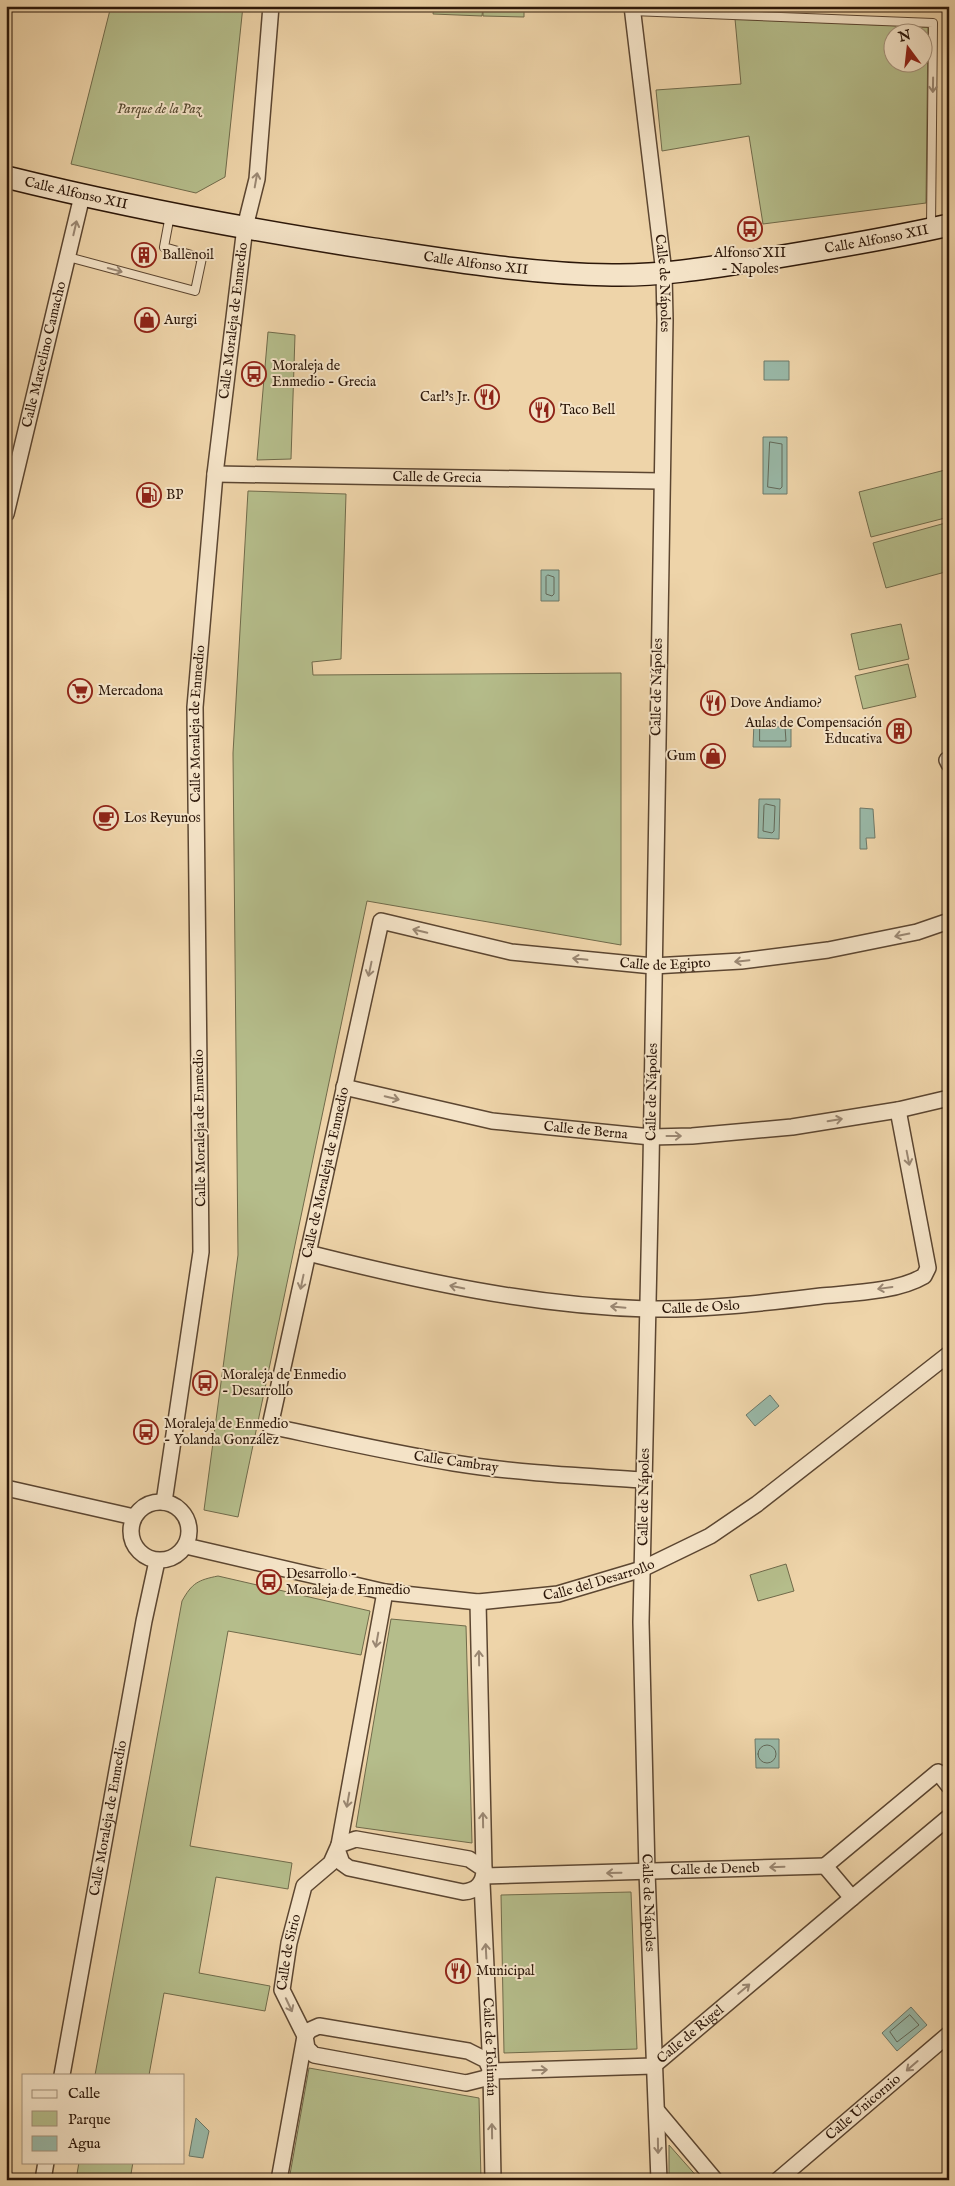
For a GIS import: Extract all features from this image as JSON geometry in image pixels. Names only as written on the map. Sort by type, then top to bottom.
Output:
[{"type":"street","name":"Calle Moraleja de Enmedio","points":[[164,1502],[201,1252],[195,707],[215,474],[245,227],[257,179],[271,6]]},
{"type":"street","name":"Calle de Nápoles","points":[[632,8],[664,273],[652,1137],[642,1569],[647,1872],[654,2066],[658,2112],[659,2180]]},
{"type":"street","name":"Calle Alfonso XII","points":[[6,177],[82,196],[170,213],[446,260],[533,270],[612,275],[664,273],[801,253],[940,227]]},
{"type":"street","name":"Calle Marcelino Camacho","points":[[6,514],[82,196]]},
{"type":"street","name":"Calle de Grecia","points":[[215,474],[660,481]]},
{"type":"street","name":"Calle de Egipto","points":[[381,921],[511,952],[653,966],[741,961],[828,950],[917,932],[949,921]]},
{"type":"street","name":"Calle de Moraleja de Enmedio","points":[[270,1426],[381,921]]},
{"type":"street","name":"Calle de Berna","points":[[344,1087],[492,1121],[652,1137],[692,1136],[792,1127],[898,1110],[949,1098]]},
{"type":"street","name":"Calle de Oslo","points":[[308,1253],[389,1273],[471,1289],[554,1302],[648,1309],[721,1306],[814,1297],[904,1285],[924,1276],[928,1268],[928,1260],[898,1110]]},
{"type":"street","name":"Calle del Desarrollo","points":[[186,1546],[385,1592],[478,1602],[558,1594],[642,1569],[710,1536],[757,1504],[949,1354]]},
{"type":"street","name":"Calle Cambray","points":[[270,1426],[359,1446],[455,1463],[547,1473],[644,1480]]},
{"type":"street","points":[[6,1488],[134,1517]]},
{"type":"street","points":[[164,1502],[175,1506],[184,1514],[188,1524],[189,1535],[186,1546],[173,1558],[157,1561],[146,1557],[137,1550],[132,1540],[130,1528],[134,1517],[150,1504],[164,1502]]},
{"type":"street","name":"Calle Moraleja de Enmedio","points":[[62,2074],[144,1621],[157,1561]]},
{"type":"street","points":[[338,1848],[356,1840],[469,1859],[483,1876],[471,1891],[463,1892],[350,1868],[342,1863],[338,1848],[385,1592]]},
{"type":"street","name":"Calle de Tolimán","points":[[478,1602],[483,1876],[491,2071],[493,2180]]},
{"type":"street","points":[[852,1898],[825,1866],[938,1772],[949,1786]]},
{"type":"street","name":"Calle de Rigel","points":[[304,2036],[307,2048],[314,2055],[466,2083],[486,2078],[491,2071],[654,2066],[949,1817]]},
{"type":"street","name":"Calle de Sirio","points":[[304,2036],[282,1990],[289,1943],[304,1886],[331,1863],[338,1848]]},
{"type":"street","name":"Calle de Deneb","points":[[483,1876],[825,1866]]},
{"type":"street","points":[[279,2180],[304,2036],[310,2030],[319,2026],[468,2051],[486,2060],[491,2071]]},
{"type":"street","name":"Calle Unicornio","points":[[778,2180],[949,2034]]},
{"type":"street","points":[[658,2112],[715,2180]]},
{"type":"street","points":[[42,2180],[46,2164]]},
{"type":"lane","points":[[632,8],[723,10],[933,23],[940,227]]},
{"type":"lane","points":[[68,257],[195,291],[202,258],[164,247],[170,213]]},
{"type":"green space","name":"Parque de la Paz","points":[[111,6],[243,6],[225,177],[196,193],[71,164]]},
{"type":"green space","points":[[434,6],[483,6],[482,16],[433,14]]},
{"type":"green space","points":[[483,6],[524,6],[524,17],[483,16]]},
{"type":"green space","points":[[735,19],[882,25],[882,72],[927,72],[926,203],[763,224],[749,136],[662,151],[656,90],[741,84]]},
{"type":"green space","points":[[268,332],[295,335],[291,459],[257,460]]},
{"type":"green space","points":[[949,469],[949,517],[871,537],[859,492]]},
{"type":"green space","points":[[248,491],[346,494],[341,659],[312,662],[313,675],[621,673],[621,945],[367,901],[238,1517],[204,1510],[238,1255],[233,753]]},
{"type":"green space","points":[[949,522],[949,571],[886,588],[873,543]]},
{"type":"green space","points":[[901,624],[909,659],[859,670],[851,634]]},
{"type":"green space","points":[[908,664],[916,697],[863,709],[855,676]]},
{"type":"green space","points":[[786,1564],[794,1591],[758,1601],[750,1575]]},
{"type":"green space","points":[[218,1576],[370,1611],[361,1655],[228,1631],[190,1846],[292,1863],[288,1889],[216,1877],[199,1973],[270,1986],[265,2011],[164,1993],[149,2074],[95,2074],[182,1601],[196,1583]]},
{"type":"green space","points":[[391,1619],[466,1626],[472,1843],[356,1827]]},
{"type":"green space","points":[[631,1892],[637,2049],[504,2053],[501,1895]]},
{"type":"green space","points":[[309,2068],[479,2098],[481,2180],[289,2180]]},
{"type":"green space","points":[[669,2145],[700,2180],[669,2180]]},
{"type":"green space","points":[[79,2164],[133,2164],[130,2180],[76,2180]]},
{"type":"water","points":[[764,361],[789,361],[789,380],[764,380]]},
{"type":"water","points":[[763,437],[787,437],[787,494],[763,494]]},
{"type":"water","points":[[541,570],[559,570],[559,601],[541,601]]},
{"type":"water","points":[[754,721],[791,722],[791,747],[753,747]]},
{"type":"water","points":[[759,799],[780,799],[779,839],[758,838]]},
{"type":"water","points":[[860,808],[873,809],[875,838],[866,838],[867,849],[860,849]]},
{"type":"water","points":[[770,1395],[779,1406],[755,1426],[746,1415]]},
{"type":"water","points":[[755,1739],[779,1739],[779,1768],[756,1768]]},
{"type":"water","points":[[911,2007],[927,2025],[897,2051],[882,2033]]},
{"type":"water","points":[[196,2118],[209,2131],[203,2158],[189,2156]]},
{"type":"place","name":"Alfonso XII - Napoles","points":[[750,229]]},
{"type":"place","name":"Ballenoil","points":[[144,255]]},
{"type":"place","name":"Aurgi","points":[[147,320]]},
{"type":"place","name":"Moraleja de Enmedio - Grecia","points":[[254,374]]},
{"type":"place","name":"Carl's Jr.","points":[[487,397]]},
{"type":"place","name":"Taco Bell","points":[[542,410]]},
{"type":"place","name":"BP","points":[[149,495]]},
{"type":"place","name":"Mercadona","points":[[80,691]]},
{"type":"place","name":"Dove Andiamo?","points":[[713,703]]},
{"type":"place","name":"Aulas de Compensación Educativa","points":[[899,731]]},
{"type":"place","name":"Gum","points":[[713,756]]},
{"type":"place","name":"Los Reyunos","points":[[106,818]]},
{"type":"place","name":"Moraleja de Enmedio - Desarrollo","points":[[205,1383]]},
{"type":"place","name":"Moraleja de Enmedio - Yolanda González","points":[[146,1432]]},
{"type":"place","name":"Desarrollo - Moraleja de Enmedio","points":[[269,1582]]},
{"type":"place","name":"Municipal","points":[[458,1971]]}]
